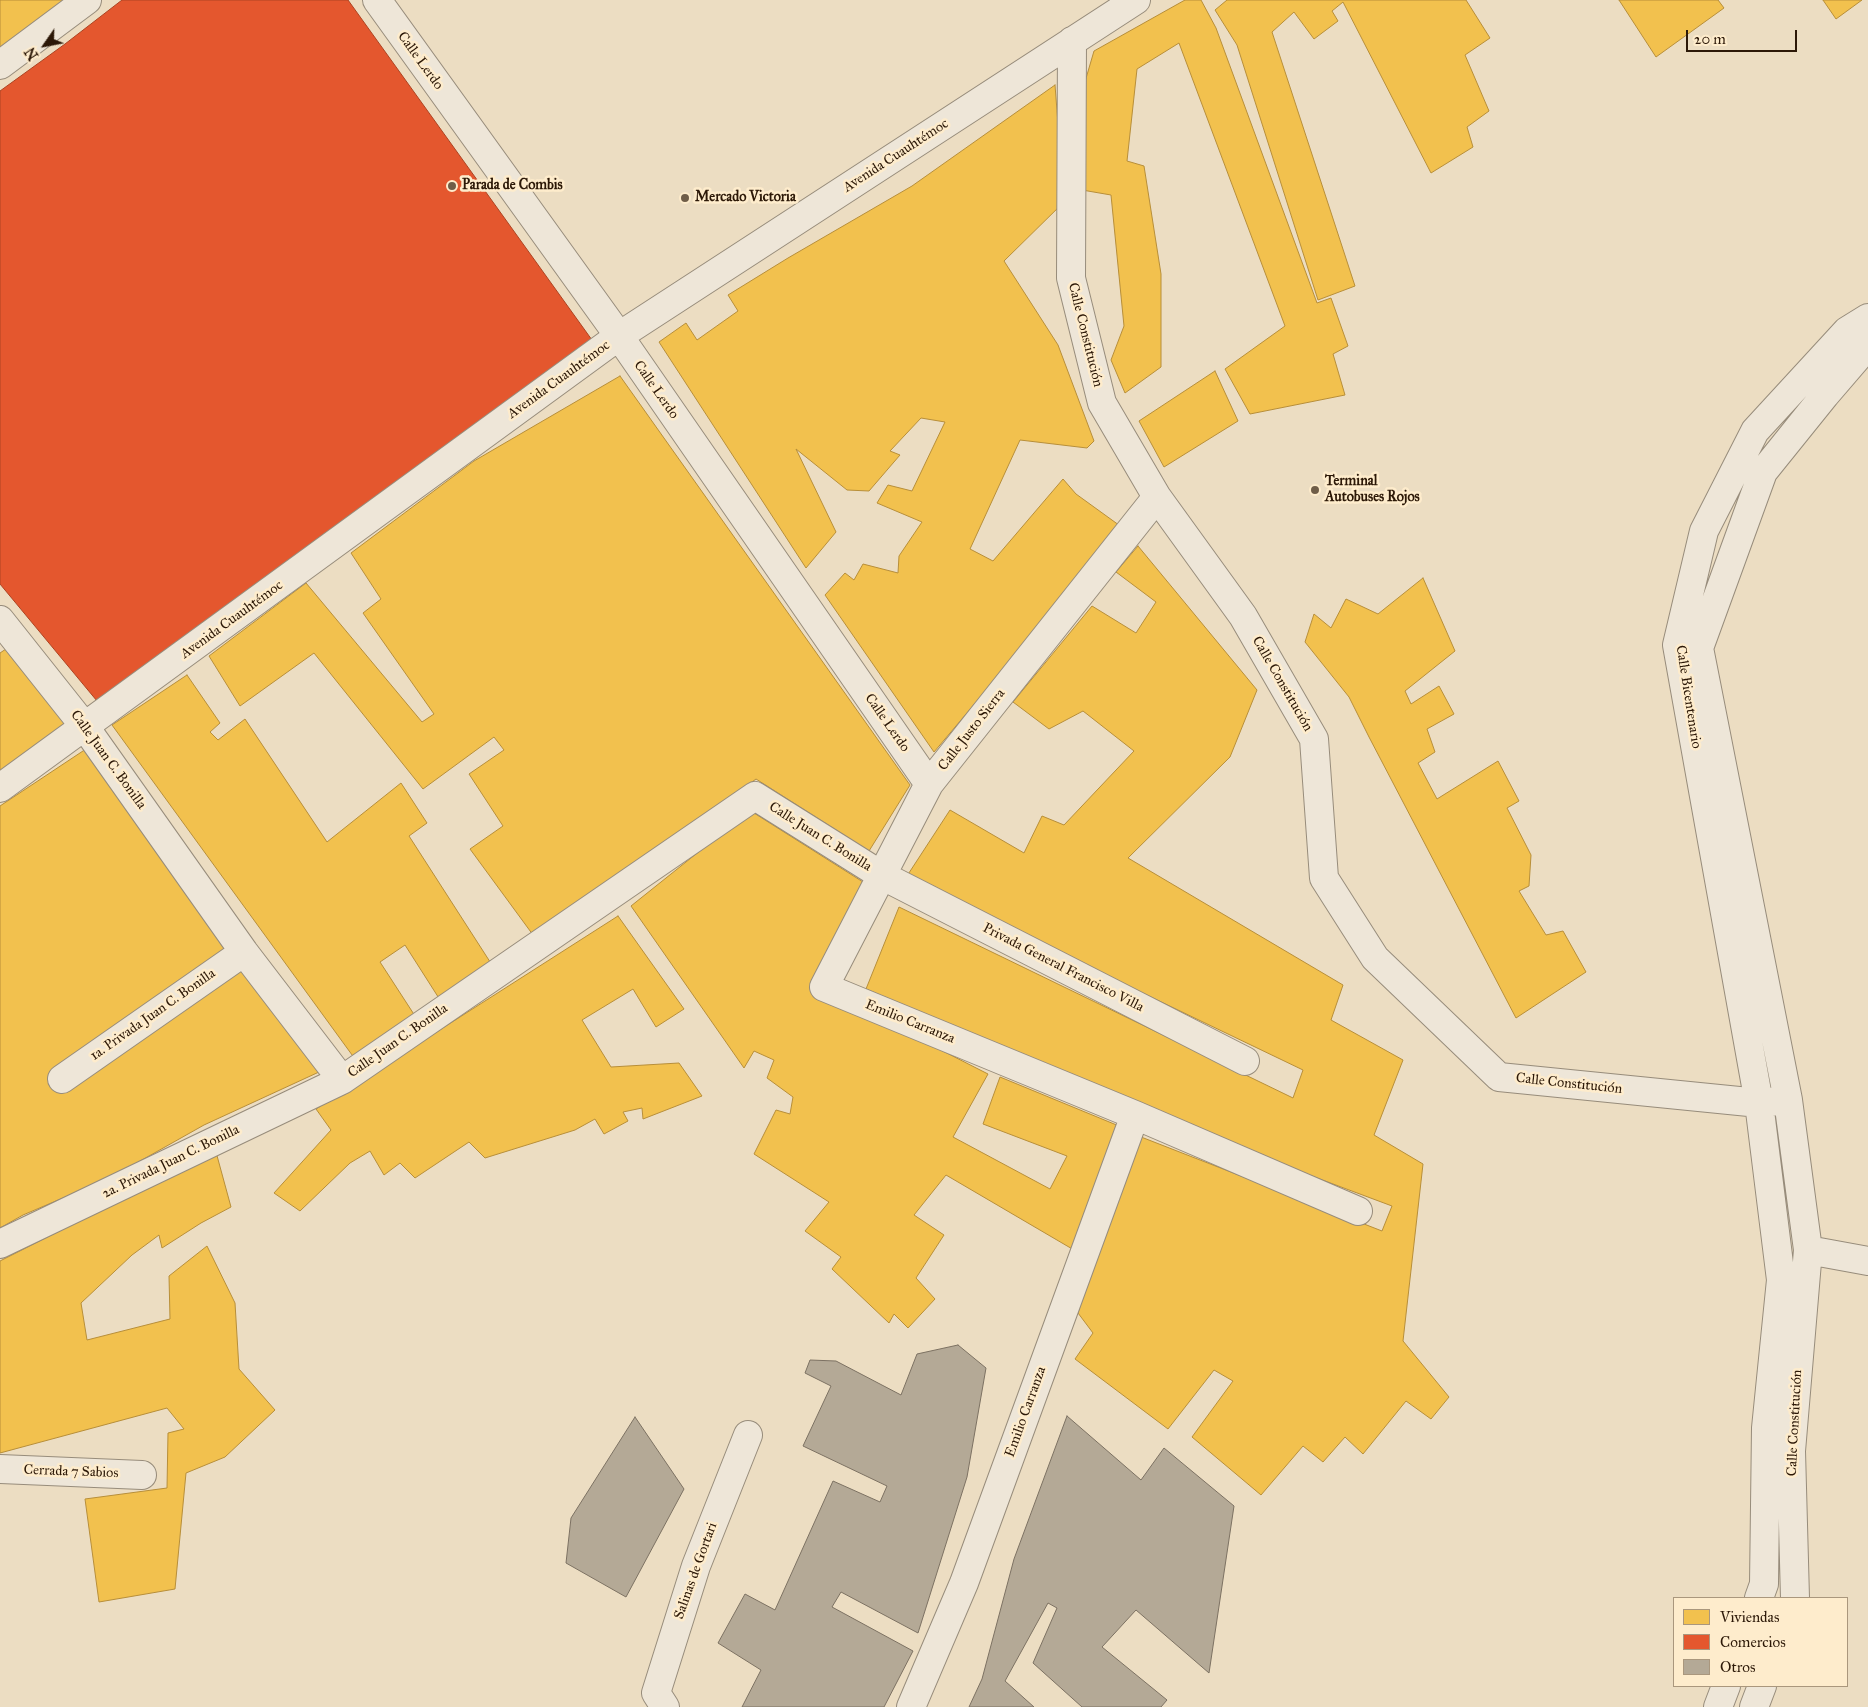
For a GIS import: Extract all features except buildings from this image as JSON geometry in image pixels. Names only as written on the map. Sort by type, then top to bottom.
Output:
[{"type":"street","points":[[0,65],[87,0]]},
{"type":"street","name":"Calle Lerdo","points":[[377,0],[619,336],[929,784]]},
{"type":"street","name":"Avenida Cuauhtémoc","points":[[0,788],[619,336],[1135,0]]},
{"type":"street","name":"Calle Constitución","points":[[1072,41],[1071,278],[1102,404],[1157,498],[1243,616],[1314,739],[1324,878],[1375,958],[1499,1077],[1759,1103],[1788,1100],[1808,1250],[1791,1451],[1795,1597]]},
{"type":"street","name":"Calle Bicentenario","points":[[1759,1103],[1677,645],[1704,532],[1755,431],[1847,331],[1868,318]]},
{"type":"street","name":"Calle Bicentenario","points":[[1788,1100],[1699,648],[1763,472],[1825,395],[1868,346]]},
{"type":"street","name":"Calle Justo Sierra","points":[[824,987],[929,784],[1157,498]]},
{"type":"street","name":"Calle Juan C. Bonilla","points":[[3,629],[85,727],[244,952],[342,1080],[755,796],[881,875]]},
{"type":"street","name":"Privada General Francisco Villa","points":[[881,875],[1246,1061]]},
{"type":"street","name":"1a. Privada Juan C. Bonilla","points":[[62,1079],[244,952]]},
{"type":"street","name":"Emilio Carranza","points":[[824,987],[1135,1115],[1358,1211]]},
{"type":"street","name":"2a. Privada Juan C. Bonilla","points":[[0,1244],[342,1080]]},
{"type":"street","name":"Calle Constitución","points":[[1759,1103],[1781,1280],[1766,1428],[1764,1584],[1759,1597]]},
{"type":"street","name":"Emilio Carranza","points":[[911,1707],[964,1583],[1135,1115]]},
{"type":"street","points":[[1808,1250],[1868,1261]]},
{"type":"street","name":"Salinas de Gortari","points":[[665,1707],[656,1693],[696,1566],[748,1436]]},
{"type":"street","name":"Cerrada 7 Sabios","points":[[0,1469],[142,1475]]},
{"type":"street","points":[[1718,1707],[1726,1687]]},
{"type":"street","points":[[1754,1707],[1762,1687]]},
{"type":"place","name":"Parada de Combis","points":[[452,186]]},
{"type":"place","name":"Mercado Victoria","points":[[685,198]]},
{"type":"place","name":"Terminal Autobuses Rojos","points":[[1315,490]]}]
